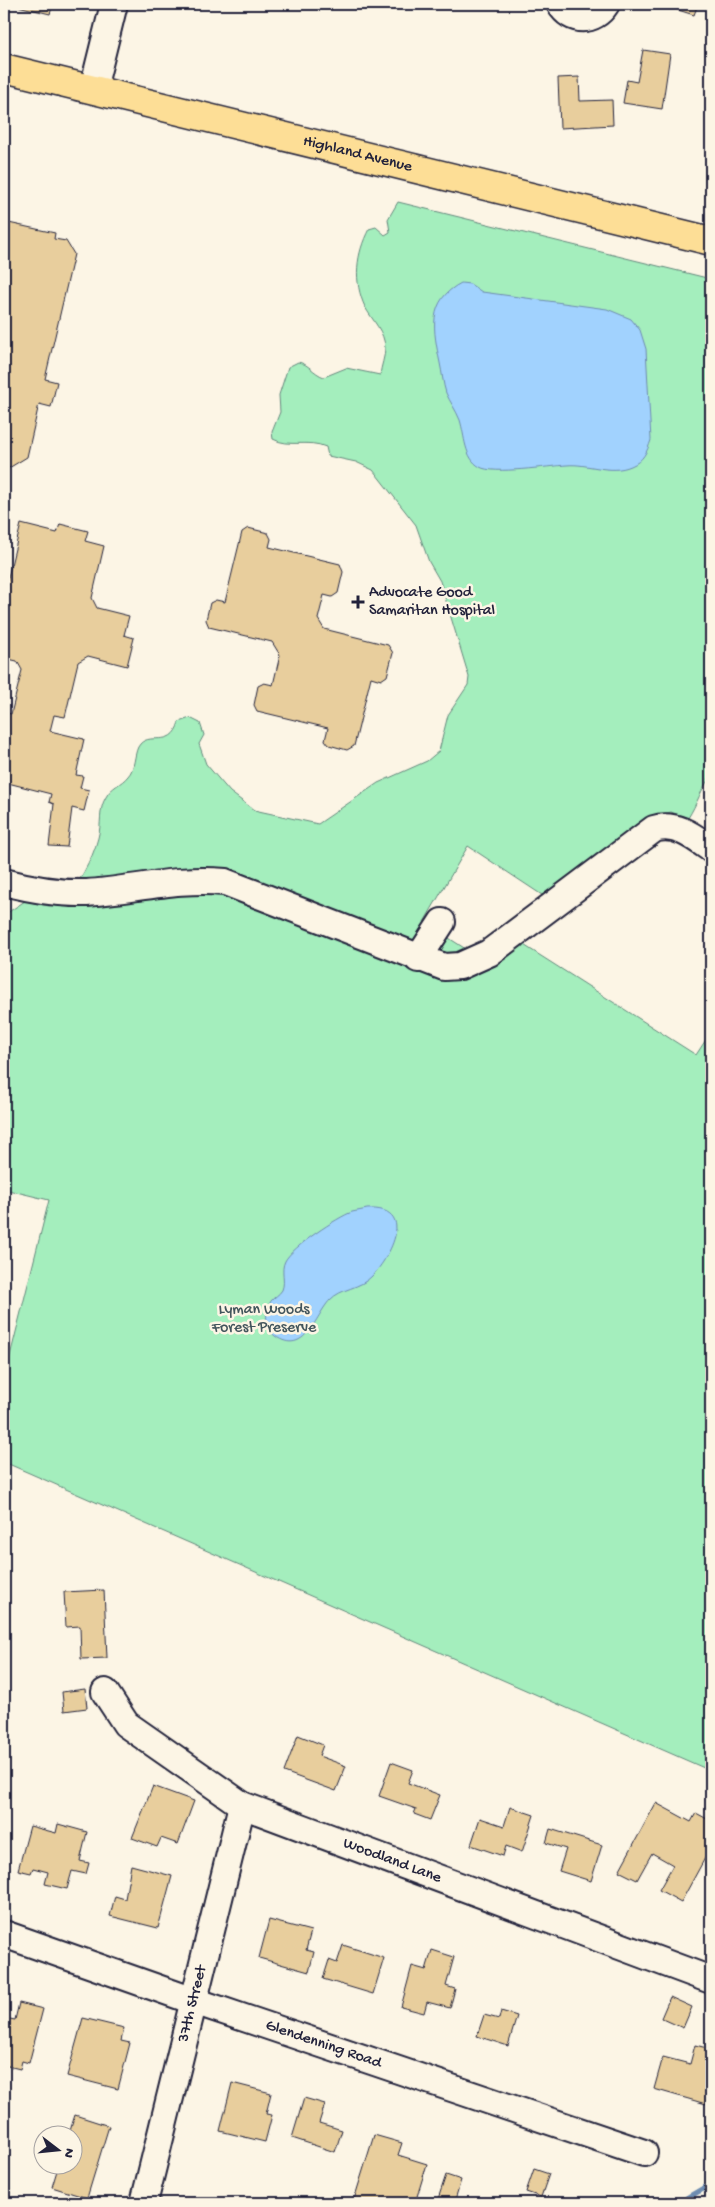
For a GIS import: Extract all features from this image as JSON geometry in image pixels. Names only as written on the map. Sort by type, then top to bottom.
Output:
[{"type":"main road","name":"Highland Avenue","points":[[4,68],[711,241]]},
{"type":"street","points":[[94,89],[114,4]]},
{"type":"street","points":[[560,4],[565,12],[579,19],[596,15],[606,4]]},
{"type":"street","points":[[4,882],[46,891],[86,893],[203,880],[225,882],[418,959],[444,967],[460,966],[489,953],[654,829],[664,826],[676,828],[711,849]]},
{"type":"street","points":[[418,959],[442,922]]},
{"type":"street","name":"Woodland Lane","points":[[105,1692],[126,1724],[242,1805],[711,1980]]},
{"type":"street","name":"37th Street","points":[[144,2203],[242,1805]]},
{"type":"street","name":"Glendenning Road","points":[[4,1934],[194,2001],[644,2153]]},
{"type":"green space","name":"Lyman Woods Forest Preserve","points":[[398,202],[711,279],[711,776],[688,818],[671,812],[651,817],[545,897],[468,846],[424,922],[489,964],[519,942],[696,1055],[711,1032],[711,1771],[4,1462],[4,1380],[49,1200],[4,1189],[4,915],[25,901],[49,906],[65,903],[92,855],[99,833],[102,807],[108,794],[126,779],[130,773],[138,747],[142,742],[171,736],[179,722],[190,718],[200,723],[204,735],[199,744],[206,764],[230,792],[254,810],[318,824],[378,783],[427,761],[439,751],[448,715],[468,685],[469,677],[440,581],[429,562],[416,525],[373,470],[356,462],[328,456],[326,447],[312,444],[279,442],[273,439],[272,432],[280,412],[279,395],[288,367],[298,362],[302,363],[324,377],[346,368],[380,375],[385,351],[384,342],[381,331],[365,307],[361,297],[358,277],[359,258],[369,229],[376,227],[385,235],[390,232],[388,219]]},
{"type":"water","points":[[461,283],[470,284],[482,292],[607,309],[631,319],[640,330],[646,349],[651,440],[642,459],[631,466],[615,469],[575,465],[497,470],[480,467],[475,463],[468,452],[460,420],[446,393],[437,351],[435,328],[435,317],[442,298]]},
{"type":"water","points":[[367,1209],[382,1210],[392,1215],[396,1224],[392,1245],[379,1267],[367,1280],[334,1296],[302,1338],[294,1341],[285,1341],[275,1336],[271,1333],[267,1324],[267,1314],[271,1301],[282,1290],[283,1268],[289,1255],[326,1226],[352,1212]]},
{"type":"building","points":[[10,4],[53,4],[50,14]]},
{"type":"building","points":[[659,4],[698,4],[694,15]]},
{"type":"building","points":[[643,50],[670,54],[662,109],[623,103],[627,80],[637,82]]},
{"type":"building","points":[[579,77],[580,101],[612,100],[613,125],[560,128],[558,78]]},
{"type":"building","points":[[4,222],[55,233],[54,239],[66,241],[74,254],[45,379],[57,382],[51,407],[39,404],[27,457],[4,471]]},
{"type":"building","points":[[21,524],[57,533],[60,524],[88,531],[85,541],[104,546],[92,598],[97,608],[129,616],[124,635],[134,638],[127,666],[88,656],[78,662],[65,717],[54,715],[50,731],[84,739],[76,775],[83,776],[80,788],[89,790],[84,811],[72,808],[67,847],[49,846],[54,804],[49,802],[51,794],[4,782],[4,712],[11,714],[22,670],[17,661],[4,658],[4,594]]},
{"type":"building","points":[[248,528],[268,533],[271,539],[269,547],[340,564],[343,572],[338,593],[332,597],[324,595],[318,619],[324,629],[388,645],[393,653],[387,676],[381,680],[371,677],[354,746],[347,750],[329,745],[325,740],[328,728],[257,711],[254,705],[258,686],[264,683],[273,685],[280,655],[272,642],[209,627],[206,620],[210,603],[216,600],[225,602],[242,532]]},
{"type":"building","points":[[104,1590],[107,1658],[81,1659],[80,1626],[66,1627],[64,1592]]},
{"type":"building","points":[[85,1689],[87,1708],[64,1711],[62,1692]]},
{"type":"building","points":[[298,1735],[323,1745],[319,1756],[346,1766],[336,1791],[284,1772]]},
{"type":"building","points":[[391,1762],[413,1770],[408,1783],[440,1795],[430,1820],[414,1814],[416,1809],[379,1796]]},
{"type":"building","points":[[153,1786],[194,1801],[178,1844],[161,1838],[157,1847],[132,1838]]},
{"type":"building","points":[[656,1803],[691,1822],[696,1813],[711,1821],[711,1847],[681,1902],[659,1890],[673,1865],[652,1853],[637,1880],[619,1871]]},
{"type":"building","points":[[510,1807],[534,1815],[522,1852],[506,1846],[503,1856],[471,1845],[480,1818],[504,1826]]},
{"type":"building","points":[[58,1824],[87,1832],[80,1861],[89,1863],[86,1874],[72,1871],[67,1889],[45,1884],[48,1872],[33,1868],[31,1873],[18,1870],[30,1826],[56,1833]]},
{"type":"building","points":[[550,1829],[602,1845],[591,1881],[559,1871],[566,1849],[546,1843]]},
{"type":"building","points":[[131,1865],[172,1876],[158,1928],[110,1916],[115,1896],[125,1899]]},
{"type":"building","points":[[269,1920],[311,1931],[306,1950],[314,1952],[309,1972],[259,1958]]},
{"type":"building","points":[[343,1945],[384,1958],[373,1994],[323,1979],[329,1960],[337,1963]]},
{"type":"building","points":[[432,1950],[454,1957],[446,1986],[455,1989],[450,2008],[427,2002],[424,2013],[401,2007],[412,1966],[426,1970]]},
{"type":"building","points":[[670,1997],[692,2007],[683,2028],[661,2018]]},
{"type":"building","points":[[19,2003],[43,2009],[29,2063],[22,2061],[20,2069],[4,2065],[4,2018],[15,2020]]},
{"type":"building","points":[[501,2011],[517,2016],[508,2046],[477,2036],[484,2015],[499,2019]]},
{"type":"building","points":[[83,2018],[124,2028],[121,2041],[130,2043],[118,2089],[67,2076]]},
{"type":"building","points":[[695,2045],[711,2049],[711,2087],[706,2104],[654,2089],[663,2057],[690,2064]]},
{"type":"building","points":[[232,2083],[271,2093],[266,2114],[272,2115],[265,2142],[220,2131]]},
{"type":"building","points":[[304,2098],[325,2104],[319,2123],[342,2130],[335,2152],[292,2138]]},
{"type":"building","points":[[75,2115],[109,2126],[87,2198],[52,2187],[56,2174],[82,2174],[82,2124],[72,2124]]},
{"type":"building","points":[[374,2135],[402,2143],[398,2155],[427,2164],[415,2203],[353,2203]]},
{"type":"building","points":[[534,2169],[549,2174],[541,2197],[526,2192]]},
{"type":"building","points":[[446,2175],[461,2180],[454,2203],[438,2199]]},
{"type":"waterway","points":[[687,2203],[687,2198],[711,2184]]},
{"type":"place","name":"Advocate Good Samaritan Hospital","points":[[358,602]]}]
